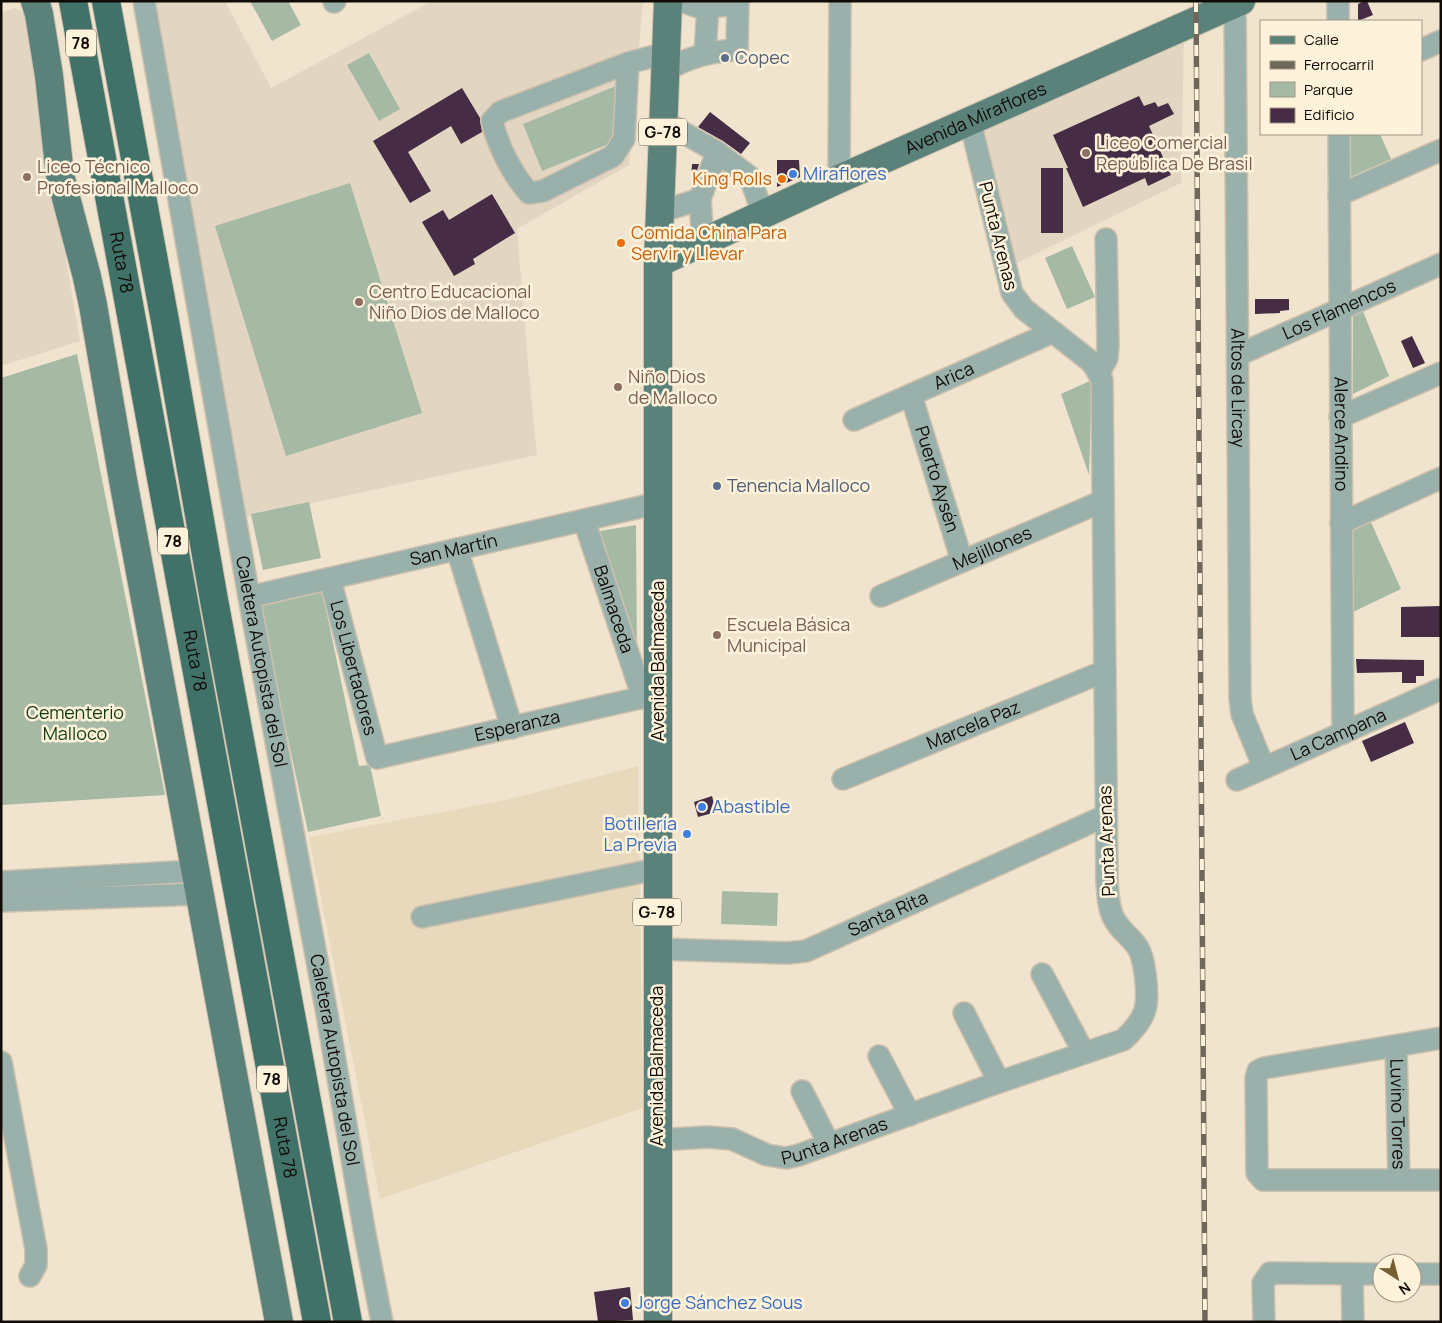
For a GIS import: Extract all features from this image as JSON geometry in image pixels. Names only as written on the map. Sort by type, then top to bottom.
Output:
[{"type":"highway","name":"Ruta 78","points":[[73,1],[317,1322]]},
{"type":"highway","name":"Ruta 78","points":[[106,1],[214,600],[348,1322]]},
{"type":"main road","name":"Avenida Balmaceda","points":[[658,1322],[657,869],[650,696],[658,503],[658,263],[668,1]]},
{"type":"main road","name":"Avenida Miraflores","points":[[658,263],[838,179],[1238,2]]},
{"type":"main road","points":[[37,8],[49,76],[60,175],[89,286],[122,480],[279,1322]]},
{"type":"street","name":"Caletera Autopista del Sol","points":[[144,1],[249,597],[382,1322]]},
{"type":"street","points":[[628,63],[624,139],[613,156],[543,191],[529,193],[521,184],[496,137],[492,122],[500,112],[628,63],[666,62],[678,64],[705,53],[737,50],[738,4],[701,8],[681,1]]},
{"type":"street","points":[[838,179],[840,1]]},
{"type":"street","points":[[1338,1],[1338,20]]},
{"type":"street","name":"Altos de Lircay","points":[[1238,2],[1240,703],[1242,714],[1264,768]]},
{"type":"street","points":[[705,53],[708,7]]},
{"type":"street","points":[[1422,50],[1441,42]]},
{"type":"street","points":[[663,121],[717,152],[750,176],[763,214]]},
{"type":"street","name":"Punta Arenas","points":[[657,1140],[708,1137],[732,1139],[767,1156],[786,1158],[799,1155],[999,1082],[1123,1040],[1135,1029],[1146,1006],[1145,968],[1139,950],[1115,922],[1109,904],[1105,816],[1103,387],[1099,373],[1090,361],[1024,309],[1012,293],[970,121]]},
{"type":"street","name":"Alerce Andino","points":[[1338,135],[1342,733]]},
{"type":"street","points":[[1339,195],[1441,150]]},
{"type":"street","points":[[703,242],[700,199],[717,152]]},
{"type":"street","points":[[660,212],[700,199]]},
{"type":"street","name":"Punta Arenas","points":[[1099,373],[1107,358],[1108,346],[1106,238]]},
{"type":"street","name":"Los Flamencos","points":[[1238,355],[1441,264]]},
{"type":"street","name":"Arica","points":[[854,420],[1053,332]]},
{"type":"street","points":[[1340,417],[1441,373]]},
{"type":"street","name":"Puerto Aysén","points":[[911,395],[962,561]]},
{"type":"street","points":[[1341,523],[1441,478]]},
{"type":"street","name":"Mejillones","points":[[881,596],[1103,501]]},
{"type":"street","name":"San Martín","points":[[249,597],[658,503]]},
{"type":"street","name":"Balmaceda","points":[[584,520],[650,696]]},
{"type":"street","points":[[457,549],[512,728]]},
{"type":"street","name":"Los Libertadores","points":[[330,579],[376,758]]},
{"type":"street","name":"Marcela Paz","points":[[843,779],[1104,671]]},
{"type":"street","name":"La Campana","points":[[1237,780],[1441,690]]},
{"type":"street","name":"Esperanza","points":[[376,758],[650,696]]},
{"type":"street","name":"Santa Rita","points":[[657,949],[788,953],[806,951],[1105,816]]},
{"type":"street","points":[[422,917],[657,869]]},
{"type":"street","points":[[1,882],[197,883]]},
{"type":"street","points":[[1,901],[197,883]]},
{"type":"street","points":[[1042,974],[1084,1053]]},
{"type":"street","points":[[964,1013],[999,1082]]},
{"type":"street","points":[[1441,1038],[1264,1068],[1258,1071],[1256,1078],[1257,1168],[1260,1177],[1267,1181],[1441,1180]]},
{"type":"street","name":"Luvino Torres","points":[[1396,1046],[1399,1180]]},
{"type":"street","points":[[879,1056],[910,1115]]},
{"type":"street","points":[[2,1069],[36,1249],[36,1265],[30,1276]]},
{"type":"street","points":[[802,1090],[829,1144]]},
{"type":"street","points":[[1264,1322],[1263,1283],[1270,1273],[1372,1274]]},
{"type":"street","points":[[1352,1274],[1353,1322]]},
{"type":"street","points":[[1422,1274],[1441,1274]]},
{"type":"shaded area","name":"Centro Educacional Niño Dios de Malloco","points":[[160,1],[225,1],[271,88],[432,1],[643,1],[629,165],[517,229],[537,455],[232,520],[145,8]]},
{"type":"shaded area","name":"Liceo Técnico Profesional Malloco","points":[[14,8],[24,13],[80,341],[1,366],[1,13]]},
{"type":"shaded area","name":"Liceo Comercial República De Brasil","points":[[1184,35],[1181,183],[1015,264],[983,122]]},
{"type":"shaded area","points":[[638,766],[643,1108],[380,1199],[309,837],[506,800]]},
{"type":"green space","points":[[250,1],[288,1],[301,25],[272,41]]},
{"type":"green space","points":[[369,53],[400,109],[379,121],[347,65]]},
{"type":"green space","points":[[616,86],[620,128],[606,145],[542,171],[523,124]]},
{"type":"green space","points":[[1350,135],[1380,135],[1391,159],[1350,177]]},
{"type":"green space","points":[[350,183],[422,413],[286,456],[215,226]]},
{"type":"green space","points":[[1072,246],[1095,297],[1067,309],[1045,258]]},
{"type":"green space","points":[[1362,309],[1389,376],[1353,394],[1353,313]]},
{"type":"green space","name":"Cementerio Malloco","points":[[77,354],[165,795],[1,805],[1,378]]},
{"type":"green space","points":[[1092,380],[1089,475],[1061,394]]},
{"type":"green space","points":[[309,502],[321,558],[263,570],[251,514]]},
{"type":"green space","points":[[1369,518],[1401,589],[1353,612],[1350,533],[1356,524]]},
{"type":"green space","points":[[636,525],[637,663],[594,532]]},
{"type":"green space","points":[[321,586],[359,766],[370,765],[381,816],[308,832],[258,600]]},
{"type":"green space","points":[[722,891],[778,893],[777,926],[721,924]]},
{"type":"building","points":[[1367,1],[1373,15],[1358,20],[1358,4]]},
{"type":"building","points":[[462,88],[480,118],[482,132],[461,144],[451,126],[408,152],[431,191],[410,203],[373,141]]},
{"type":"building","points":[[1139,96],[1144,106],[1155,102],[1158,107],[1168,103],[1174,114],[1149,126],[1171,175],[1148,186],[1145,178],[1083,207],[1053,135]]},
{"type":"building","points":[[710,112],[750,143],[741,154],[698,127]]},
{"type":"building","points":[[777,160],[799,160],[800,177],[777,187]]},
{"type":"building","points":[[692,164],[699,164],[694,180],[691,180]]},
{"type":"building","points":[[1041,168],[1063,168],[1063,233],[1041,233]]},
{"type":"building","points":[[723,172],[728,176],[728,182],[720,182]]},
{"type":"building","points":[[492,194],[515,233],[473,259],[475,264],[454,276],[422,222],[443,210],[449,220]]},
{"type":"building","points":[[1255,299],[1289,299],[1289,310],[1280,311],[1280,313],[1255,314]]},
{"type":"building","points":[[1412,336],[1425,363],[1413,368],[1401,341]]},
{"type":"building","points":[[1441,606],[1441,637],[1401,637],[1401,607]]},
{"type":"building","points":[[1356,659],[1424,660],[1424,676],[1416,676],[1416,683],[1402,683],[1402,672],[1357,673]]},
{"type":"building","points":[[1405,722],[1414,743],[1371,762],[1362,741]]},
{"type":"building","points":[[712,796],[716,812],[698,817],[694,802]]},
{"type":"building","points":[[630,1287],[633,1320],[598,1322],[594,1292]]},
{"type":"railway","points":[[1196,1],[1205,1322]]},
{"type":"place","name":"Copec","points":[[725,58]]},
{"type":"place","name":"Liceo Comercial República De Brasil","points":[[1086,153]]},
{"type":"place","name":"Miraflores","points":[[793,174]]},
{"type":"place","name":"Liceo Técnico Profesional Malloco","points":[[27,177]]},
{"type":"place","name":"King Rolls","points":[[782,179]]},
{"type":"place","name":"Comida China Para Servir y Llevar","points":[[621,243]]},
{"type":"place","name":"Centro Educacional Niño Dios de Malloco","points":[[359,302]]},
{"type":"place","name":"Niño Dios de Malloco","points":[[618,387]]},
{"type":"place","name":"Tenencia Malloco","points":[[717,486]]},
{"type":"place","name":"Escuela Básica Municipal","points":[[717,635]]},
{"type":"place","name":"Abastible","points":[[702,807]]},
{"type":"place","name":"Botillería La Previa","points":[[687,834]]},
{"type":"place","name":"Jorge Sánchez Sous","points":[[625,1303]]}]
